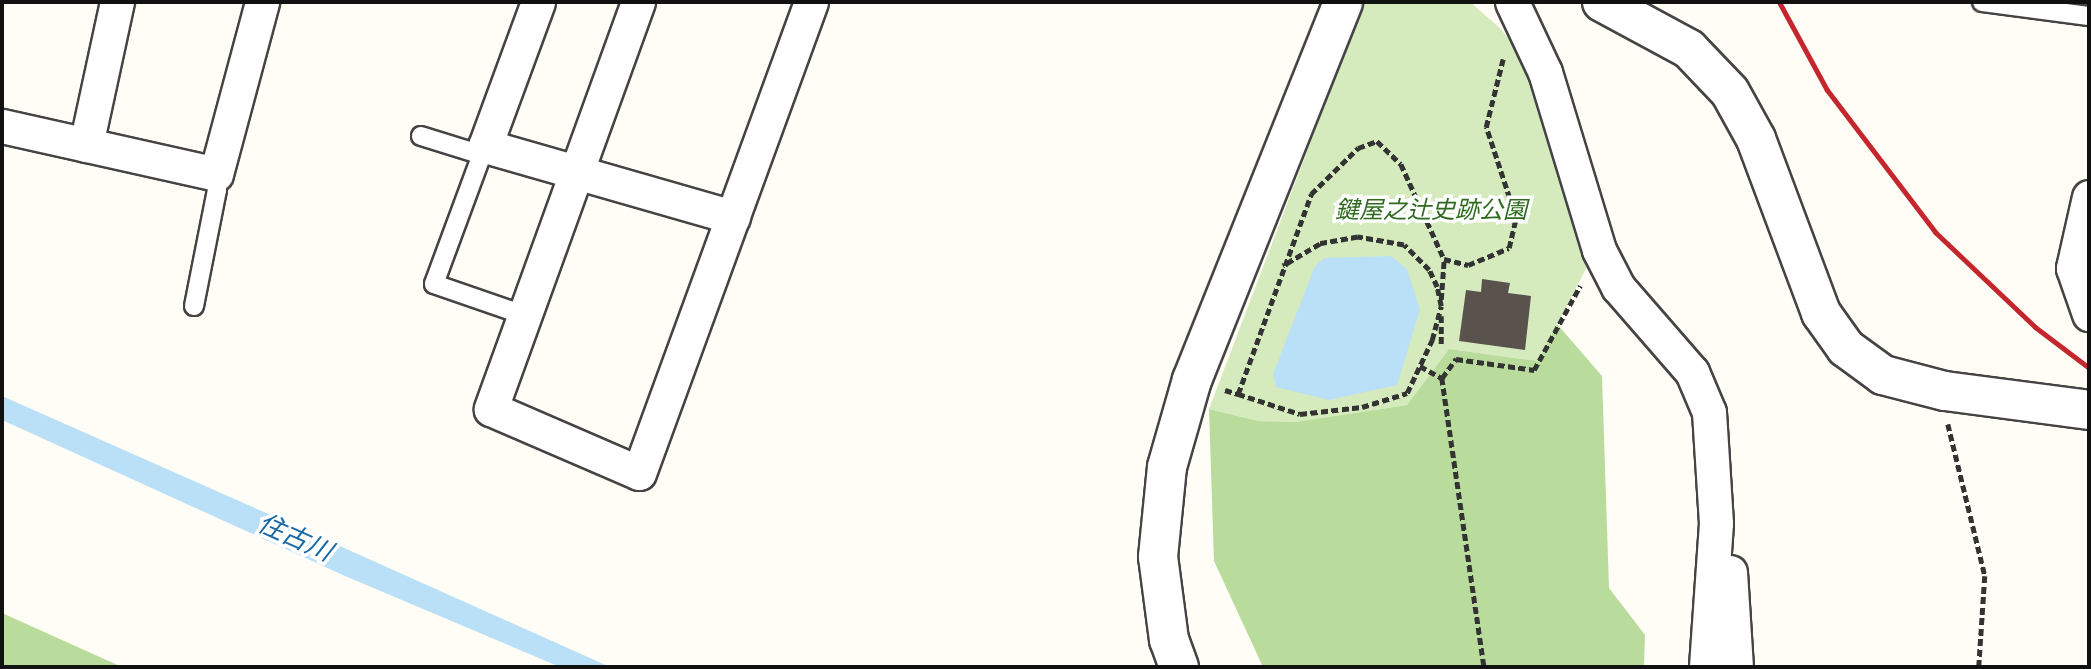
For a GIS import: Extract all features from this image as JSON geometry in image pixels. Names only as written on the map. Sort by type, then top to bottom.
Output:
[{"type":"street","points":[[86,145],[117,2]]},
{"type":"street","points":[[2,126],[216,174],[262,2]]},
{"type":"street","points":[[537,2],[484,151],[576,172],[733,217]]},
{"type":"street","points":[[638,2],[491,409],[639,474],[811,2]]},
{"type":"street","points":[[1179,667],[1169,640],[1158,557],[1167,467],[1192,380],[1343,2]]},
{"type":"street","points":[[1602,2],[1689,49],[1730,92],[1756,139],[1821,313],[1846,348],[1883,375],[1945,391],[2089,410]]},
{"type":"street","points":[[1515,7],[1545,72],[1599,250],[1618,287],[1692,372],[1709,412],[1716,523],[1706,667]]},
{"type":"street","points":[[2089,197],[2073,268],[2089,314]]},
{"type":"street","points":[[1716,523],[1728,542],[1736,667]]},
{"type":"lane","points":[[1982,2],[2089,16]]},
{"type":"lane","points":[[421,136],[484,151],[435,284],[524,315]]},
{"type":"lane","points":[[194,306],[217,190],[216,174]]},
{"type":"path","points":[[1444,259],[1468,265],[1509,248],[1517,218],[1486,127],[1490,99],[1515,7]]},
{"type":"path","points":[[1238,394],[1311,194],[1358,148],[1377,141],[1401,164],[1444,259],[1441,344]]},
{"type":"path","points":[[1192,380],[1300,414],[1327,413],[1407,393],[1420,366],[1441,306],[1429,270],[1404,245],[1358,237],[1320,244],[1283,266]]},
{"type":"path","points":[[1484,667],[1442,378],[1456,359],[1534,370],[1599,250]]},
{"type":"path","points":[[1420,366],[1442,378]]},
{"type":"path","points":[[1945,391],[1945,412],[1985,576],[1979,667]]},
{"type":"green space","name":"鍵屋之辻史跡公園","points":[[1364,2],[1470,2],[1500,28],[1532,69],[1590,261],[1538,361],[1449,349],[1407,405],[1295,422],[1258,421],[1209,409]]},
{"type":"green space","points":[[1557,324],[1602,376],[1609,588],[1645,635],[1644,667],[1263,667],[1214,561],[1209,409],[1258,421],[1295,422],[1407,405],[1449,349],[1538,361]]},
{"type":"green space","points":[[2,613],[122,667],[2,667]]},
{"type":"water","points":[[1391,256],[1407,269],[1420,310],[1397,385],[1329,400],[1276,387],[1273,374],[1315,266],[1325,258]]},
{"type":"water","name":"住古川","points":[[2,396],[610,667],[560,667],[345,576],[2,420]]},
{"type":"building","points":[[1482,279],[1510,283],[1508,293],[1531,296],[1525,350],[1459,341],[1466,290],[1481,292]]},
{"type":"railway","points":[[1779,2],[1827,90],[1935,232],[2035,327],[2089,368]]}]
